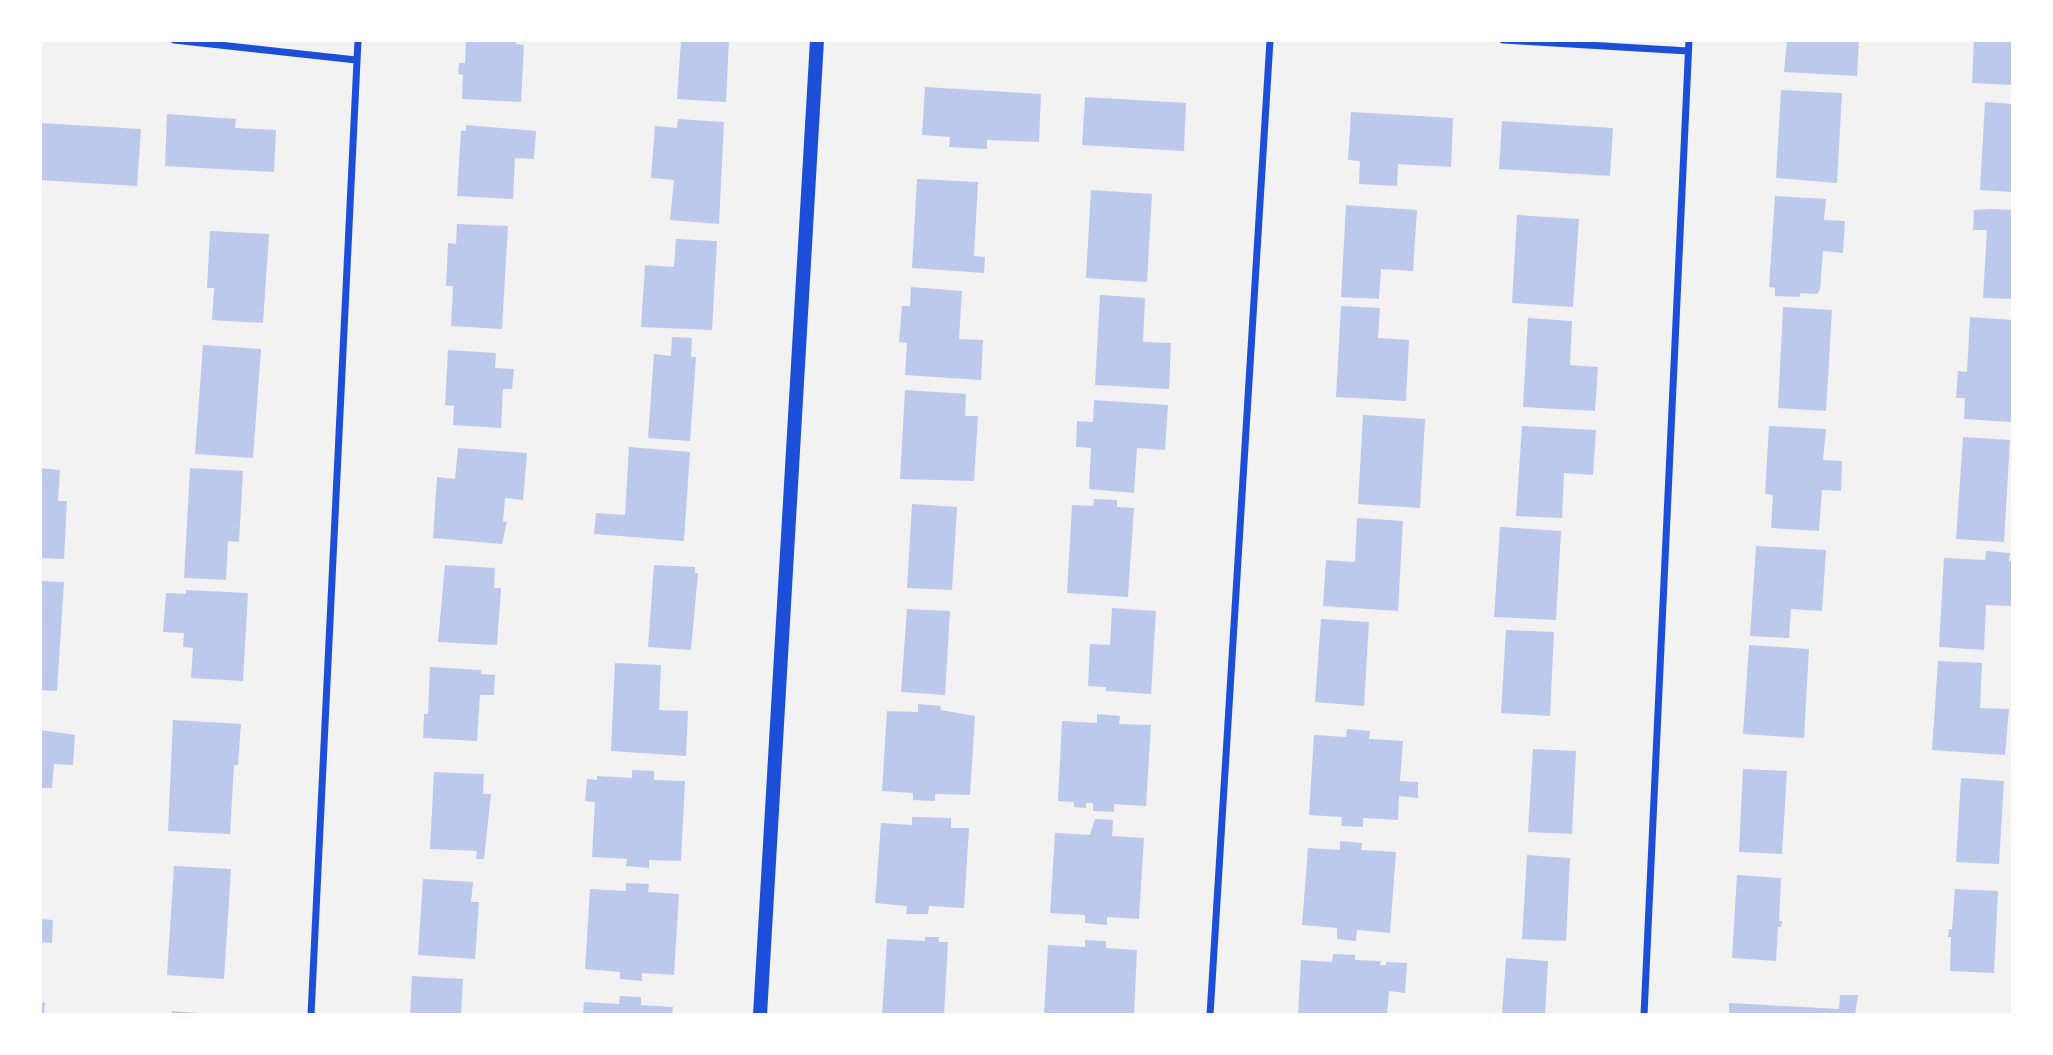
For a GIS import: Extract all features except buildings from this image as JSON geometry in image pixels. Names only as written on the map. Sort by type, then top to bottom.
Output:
[{"type":"main road","points":[[760,1015],[817,40]]},
{"type":"street","points":[[174,40],[356,60]]},
{"type":"street","points":[[311,1015],[358,40]]},
{"type":"street","points":[[1210,1015],[1270,40]]},
{"type":"street","points":[[1503,40],[1688,51]]},
{"type":"street","points":[[1644,1015],[1689,40]]}]
